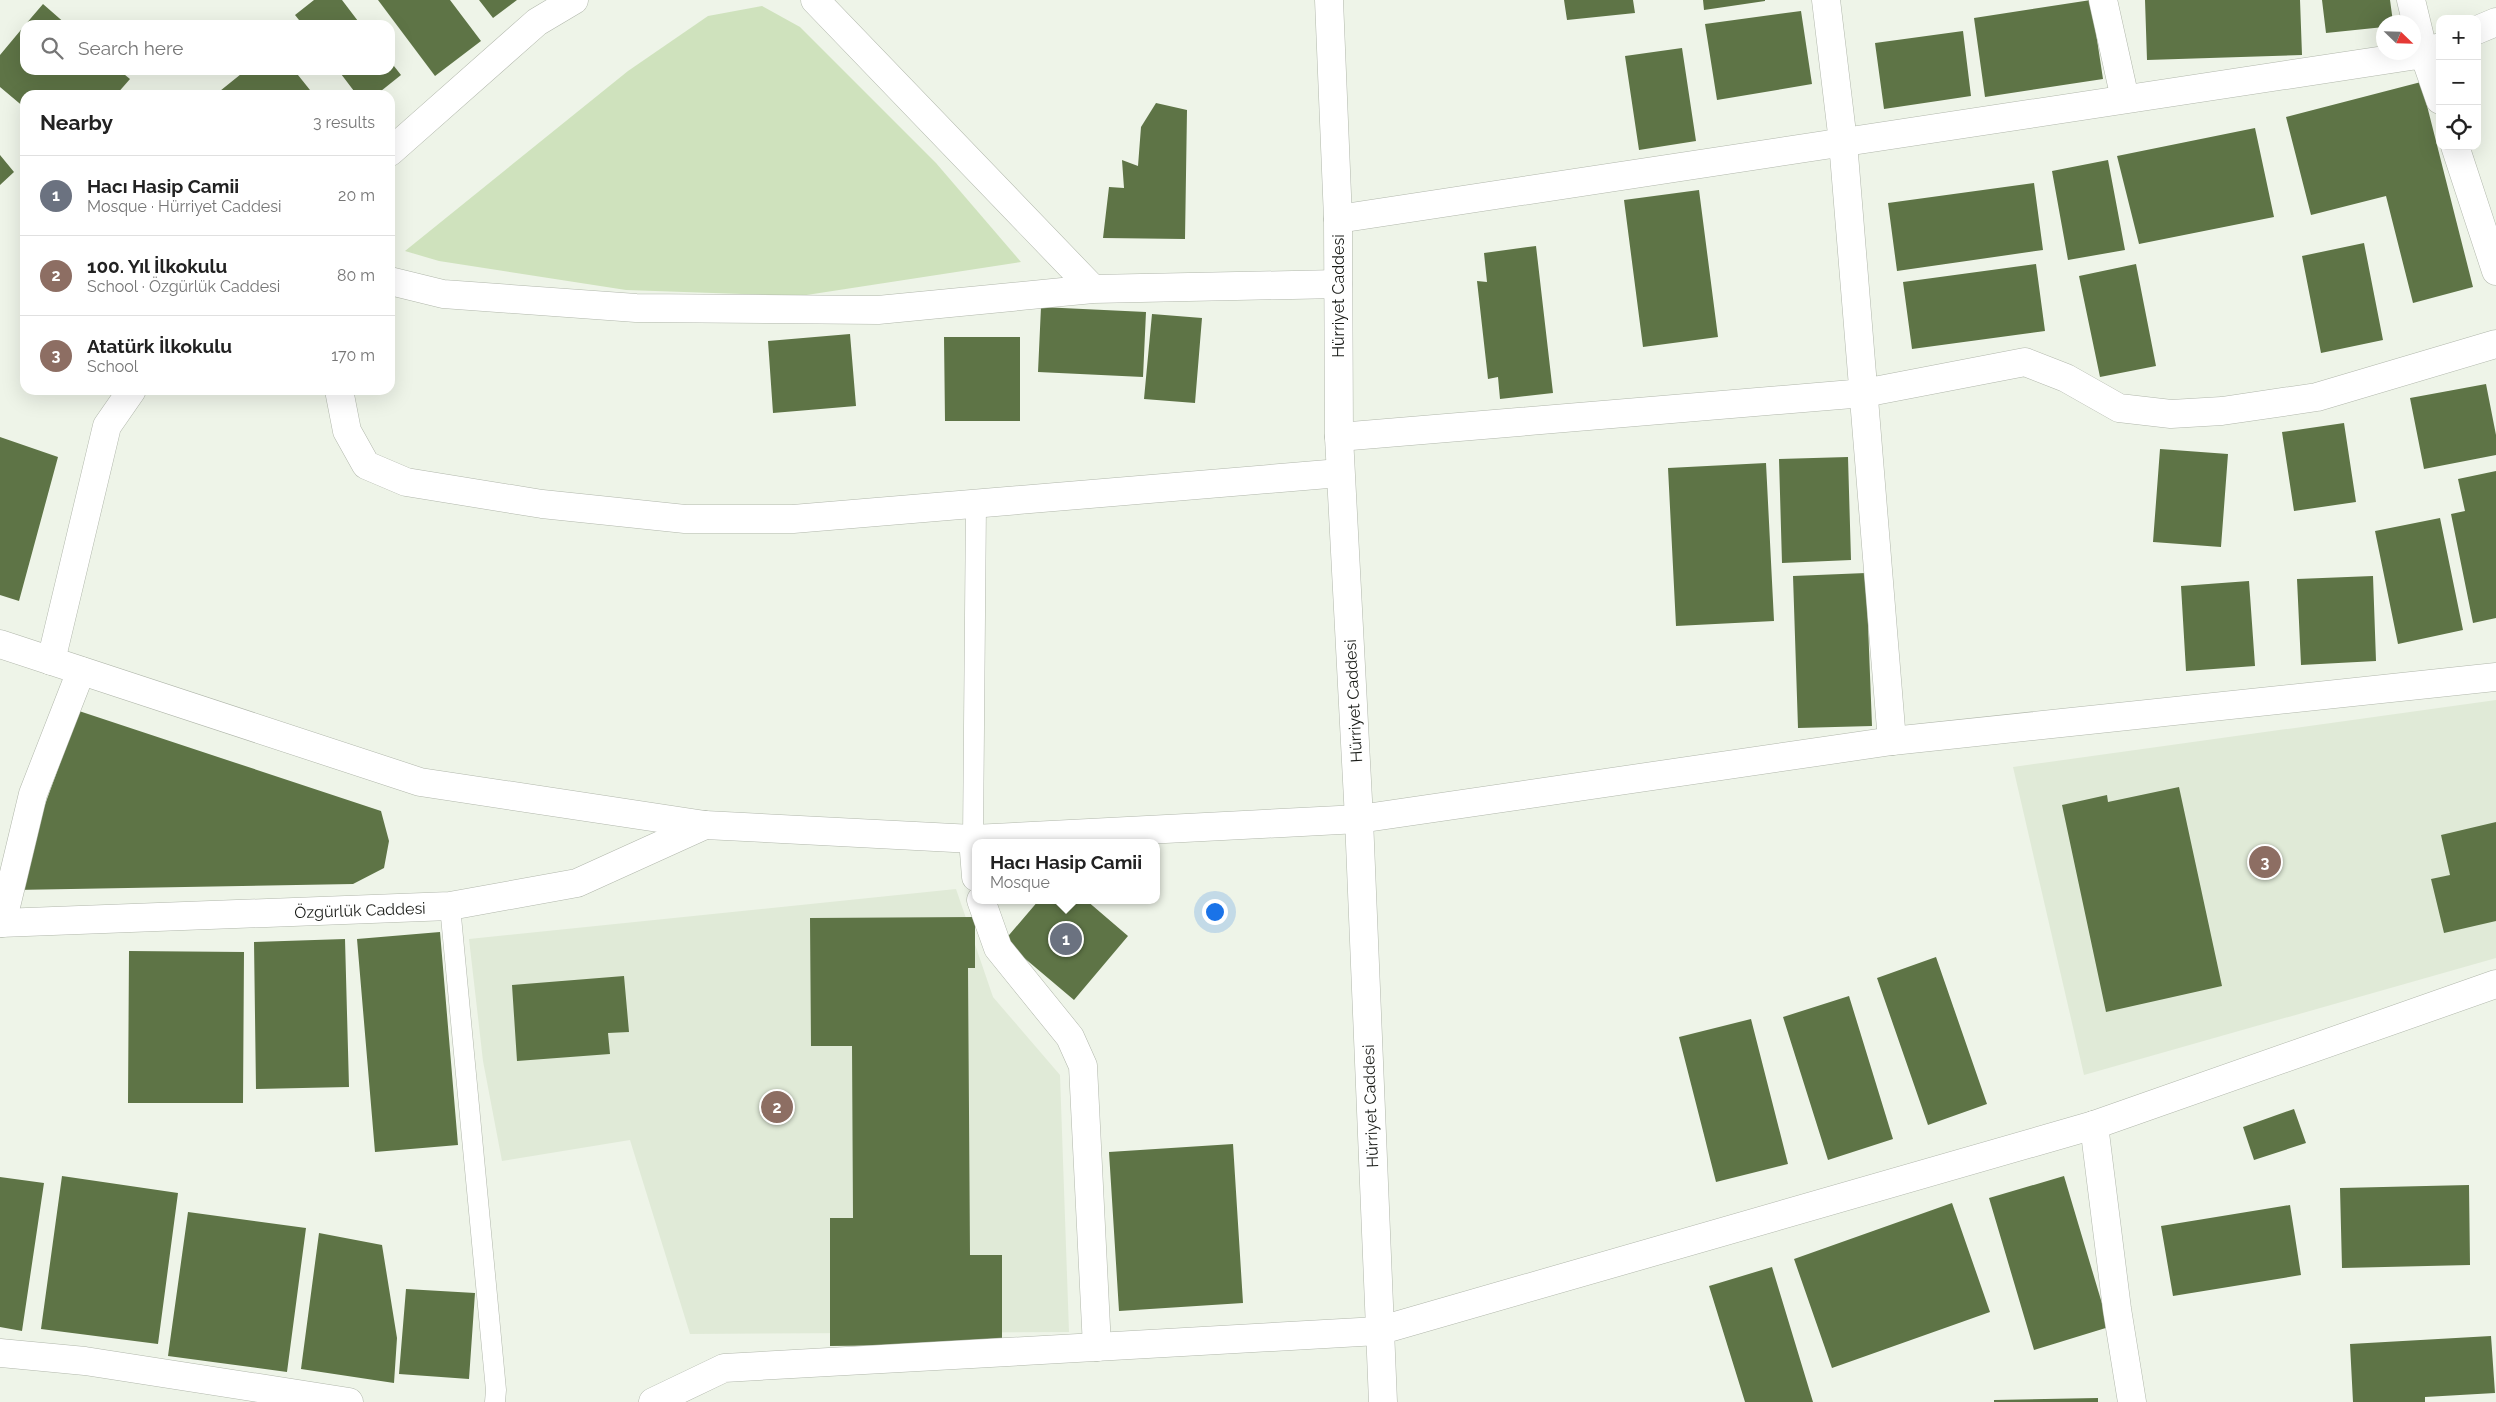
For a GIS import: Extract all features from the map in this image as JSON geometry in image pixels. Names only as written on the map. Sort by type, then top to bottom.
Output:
[{"type":"street","points":[[395,148],[538,22],[574,0]]},
{"type":"street","points":[[815,0],[1093,290]]},
{"type":"street","name":"Hürriyet Caddesi","points":[[1330,0],[1338,219],[1338,437],[1359,819],[1378,1330],[1383,1402]]},
{"type":"street","points":[[1826,0],[1843,142],[1892,741]]},
{"type":"street","points":[[2103,0],[2125,99]]},
{"type":"street","points":[[2411,0],[2432,50],[2436,75]]},
{"type":"street","points":[[2481,28],[2496,22]]},
{"type":"street","points":[[1338,219],[2125,99],[2432,50]]},
{"type":"street","points":[[2456,150],[2496,271]]},
{"type":"street","points":[[395,282],[443,294],[636,308],[878,310],[1093,290],[1338,284]]},
{"type":"street","points":[[1338,437],[1864,393],[2025,362],[2066,378],[2119,408],[2171,414],[2222,411],[2317,398],[2496,344]]},
{"type":"street","points":[[51,661],[107,426],[129,395]]},
{"type":"street","points":[[340,395],[347,431],[366,465],[406,482],[542,504],[685,519],[793,519],[1340,473]]},
{"type":"street","points":[[0,644],[420,782],[705,825],[973,839],[1359,819],[1892,741],[2496,676]]},
{"type":"street","points":[[1,923],[33,794],[81,671]]},
{"type":"street","name":"Özgürlük Caddesi","points":[[1,923],[450,906],[577,883],[705,825]]},
{"type":"street","points":[[982,904],[998,948],[1070,1037],[1083,1066],[1097,1347]]},
{"type":"street","points":[[653,1402],[724,1368],[1378,1330],[2094,1125],[2496,984]]},
{"type":"street","points":[[2094,1125],[2116,1309],[2132,1402]]},
{"type":"street","points":[[0,1353],[85,1361],[349,1402]]},
{"type":"lane","points":[[973,839],[976,504]]},
{"type":"lane","points":[[450,906],[496,1390],[495,1402]]},
{"type":"shaded area","points":[[2496,700],[2496,958],[2084,1075],[2013,767]]},
{"type":"shaded area","points":[[956,889],[993,997],[1060,1075],[1069,1332],[690,1334],[630,1140],[502,1161],[483,1061],[469,939]]},
{"type":"green space","points":[[762,6],[800,27],[936,163],[1021,262],[800,296],[626,290],[439,261],[405,251],[628,71],[708,16]]},
{"type":"building","points":[[314,0],[342,0],[357,20],[299,20],[295,15]]},
{"type":"building","points":[[378,0],[450,0],[481,41],[435,76],[395,23],[395,20],[393,20]]},
{"type":"building","points":[[479,0],[517,0],[493,18]]},
{"type":"building","points":[[1564,0],[1633,0],[1635,13],[1567,20]]},
{"type":"building","points":[[1703,0],[1765,0],[1765,1],[1704,10]]},
{"type":"building","points":[[2091,0],[2103,79],[1985,97],[1974,18]]},
{"type":"building","points":[[2145,0],[2300,0],[2302,55],[2147,60]]},
{"type":"building","points":[[2322,0],[2390,0],[2392,15],[2376,15],[2376,28],[2326,33]]},
{"type":"building","points":[[43,4],[61,20],[29,20]]},
{"type":"building","points":[[1801,11],[1812,84],[1717,100],[1705,24]]},
{"type":"building","points":[[20,31],[20,75],[125,75],[130,79],[120,90],[20,90],[20,104],[0,87],[0,55]]},
{"type":"building","points":[[1963,31],[1971,96],[1884,109],[1875,43]]},
{"type":"building","points":[[1682,48],[1696,141],[1639,150],[1625,56]]},
{"type":"building","points":[[395,67],[401,75],[382,90],[353,90],[342,75],[395,75]]},
{"type":"building","points":[[240,75],[298,75],[310,90],[221,90]]},
{"type":"building","points":[[2421,82],[2436,141],[2436,150],[2438,150],[2473,287],[2413,303],[2386,196],[2311,215],[2286,117]]},
{"type":"building","points":[[1156,103],[1187,110],[1185,239],[1103,238],[1109,187],[1124,188],[1122,160],[1138,166],[1141,127]]},
{"type":"building","points":[[2255,128],[2274,217],[2139,244],[2117,156]]},
{"type":"building","points":[[0,155],[14,172],[0,185]]},
{"type":"building","points":[[2108,160],[2125,250],[2068,260],[2052,171]]},
{"type":"building","points":[[2034,183],[2043,250],[1897,271],[1888,203]]},
{"type":"building","points":[[1699,190],[1718,337],[1643,347],[1624,200]]},
{"type":"building","points":[[2364,243],[2383,340],[2321,353],[2302,256]]},
{"type":"building","points":[[1536,246],[1553,393],[1500,399],[1498,377],[1488,379],[1477,281],[1487,282],[1484,253]]},
{"type":"building","points":[[2036,264],[2045,331],[1912,349],[1903,282]]},
{"type":"building","points":[[2136,264],[2156,366],[2100,377],[2079,276]]},
{"type":"building","points":[[1041,307],[1146,312],[1143,377],[1038,372]]},
{"type":"building","points":[[1152,314],[1202,318],[1195,403],[1144,399]]},
{"type":"building","points":[[850,334],[856,406],[773,413],[768,341]]},
{"type":"building","points":[[944,337],[1020,337],[1020,421],[945,421]]},
{"type":"building","points":[[2486,384],[2496,435],[2496,455],[2424,469],[2410,398]]},
{"type":"building","points":[[2344,423],[2356,502],[2294,511],[2282,432]]},
{"type":"building","points":[[0,437],[58,457],[19,601],[0,595]]},
{"type":"building","points":[[2160,449],[2228,454],[2221,547],[2153,542]]},
{"type":"building","points":[[1848,457],[1851,560],[1782,563],[1779,459]]},
{"type":"building","points":[[1766,463],[1774,621],[1676,626],[1668,468]]},
{"type":"building","points":[[2496,471],[2496,618],[2473,623],[2451,514],[2465,511],[2458,479]]},
{"type":"building","points":[[2440,518],[2463,630],[2398,644],[2375,531]]},
{"type":"building","points":[[1866,573],[1872,726],[1798,728],[1793,576]]},
{"type":"building","points":[[2373,576],[2376,661],[2301,665],[2297,579]]},
{"type":"building","points":[[2249,581],[2255,666],[2186,671],[2181,586]]},
{"type":"building","points":[[79,711],[381,811],[389,841],[384,868],[353,884],[14,890]]},
{"type":"building","points":[[2179,787],[2222,986],[2106,1012],[2062,805],[2107,795],[2108,802]]},
{"type":"building","points":[[2496,822],[2496,921],[2444,933],[2431,879],[2450,875],[2441,835]]},
{"type":"building","points":[[1036,904],[1091,904],[1128,936],[1074,1000],[1004,941]]},
{"type":"building","points":[[975,917],[975,968],[968,968],[970,1255],[1002,1255],[1002,1344],[830,1346],[830,1218],[853,1218],[852,1046],[811,1046],[810,918]]},
{"type":"building","points":[[440,932],[458,1145],[375,1152],[357,939]]},
{"type":"building","points":[[345,939],[349,1087],[256,1089],[254,942]]},
{"type":"building","points":[[129,951],[244,952],[243,1103],[128,1103]]},
{"type":"building","points":[[1936,957],[1987,1104],[1928,1125],[1877,978]]},
{"type":"building","points":[[624,976],[629,1032],[608,1033],[610,1054],[517,1061],[512,985]]},
{"type":"building","points":[[1849,996],[1893,1139],[1828,1160],[1783,1017]]},
{"type":"building","points":[[1751,1019],[1788,1164],[1716,1182],[1679,1037]]},
{"type":"building","points":[[2294,1109],[2306,1143],[2254,1160],[2243,1127]]},
{"type":"building","points":[[1233,1144],[1243,1303],[1119,1311],[1109,1152]]},
{"type":"building","points":[[62,1176],[178,1193],[158,1344],[41,1329]]},
{"type":"building","points":[[2064,1176],[2109,1327],[2034,1350],[1989,1198]]},
{"type":"building","points":[[0,1177],[44,1183],[22,1331],[0,1327]]},
{"type":"building","points":[[2469,1185],[2470,1265],[2342,1268],[2340,1188]]},
{"type":"building","points":[[1952,1203],[1990,1312],[1832,1368],[1794,1259]]},
{"type":"building","points":[[2290,1205],[2301,1275],[2173,1296],[2161,1226]]},
{"type":"building","points":[[188,1212],[306,1228],[287,1372],[168,1356]]},
{"type":"building","points":[[319,1233],[382,1245],[397,1338],[394,1383],[301,1369]]},
{"type":"building","points":[[1772,1267],[1813,1402],[1745,1402],[1709,1286]]},
{"type":"building","points":[[406,1289],[475,1293],[469,1379],[399,1374]]},
{"type":"building","points":[[2491,1336],[2495,1393],[2425,1397],[2425,1402],[2353,1402],[2350,1344]]},
{"type":"building","points":[[2098,1398],[2098,1402],[1994,1402],[1994,1400]]},
{"type":"place","name":"Atatürk İlkokulu","points":[[2265,862]]},
{"type":"place","name":"Hacı Hasip Camii","points":[[1066,939]]},
{"type":"place","name":"100. Yıl İlkokulu","points":[[777,1107]]}]
